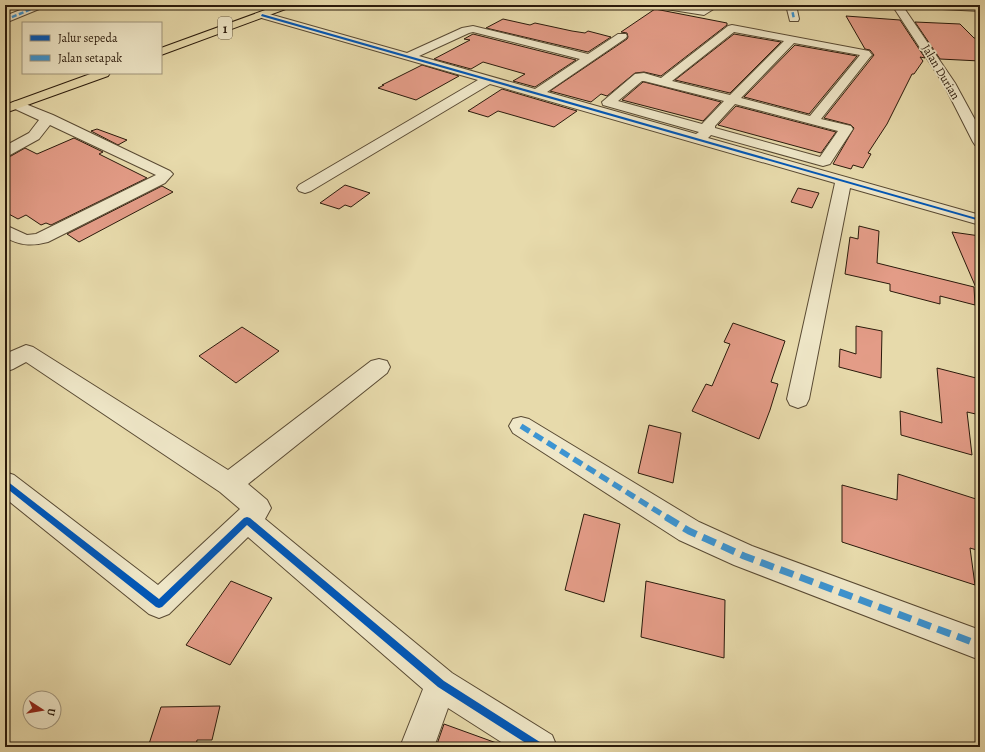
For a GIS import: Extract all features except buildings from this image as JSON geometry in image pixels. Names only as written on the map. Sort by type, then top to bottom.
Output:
[{"type":"highway","name":"1","points":[[162,52],[288,5]]},
{"type":"highway","points":[[11,107],[101,74]]},
{"type":"street","points":[[5,20],[42,5]]},
{"type":"street","points":[[660,5],[704,12],[715,5]]},
{"type":"street","points":[[791,5],[794,19]]},
{"type":"street","name":"Jalan Durian","points":[[897,5],[949,83],[980,142]]},
{"type":"street","points":[[923,5],[980,8]]},
{"type":"street","points":[[262,15],[410,56],[980,220]]},
{"type":"street","points":[[663,82],[730,28],[737,28],[862,52],[866,55],[814,120]]},
{"type":"street","points":[[410,56],[466,30],[473,29],[590,58]]},
{"type":"street","points":[[537,93],[622,36]]},
{"type":"street","points":[[699,140],[708,130],[708,125],[736,101],[794,40]]},
{"type":"street","points":[[639,77],[663,82],[814,120],[846,129],[825,162],[608,102],[639,77]]},
{"type":"street","points":[[305,188],[489,79]]},
{"type":"street","points":[[5,230],[26,241],[42,238],[164,177],[165,174],[48,118],[11,107]]},
{"type":"street","points":[[5,152],[34,136],[48,118]]},
{"type":"street","points":[[798,399],[843,181]]},
{"type":"street","points":[[5,364],[26,352],[229,484],[258,508],[159,604],[5,483]]},
{"type":"street","points":[[229,484],[379,367]]},
{"type":"street","points":[[520,426],[689,531],[744,556],[980,645]]},
{"type":"street","points":[[247,520],[441,684],[540,747]]},
{"type":"street","points":[[417,747],[441,684]]},
{"type":"marked path","points":[[5,20],[41,5]]},
{"type":"marked path","points":[[791,5],[794,19]]},
{"type":"marked path","points":[[521,426],[689,531],[744,556],[980,645]]},
{"type":"cycle path","points":[[262,15],[980,220]]},
{"type":"cycle path","points":[[5,483],[159,604],[247,520],[441,684],[540,747]]}]
